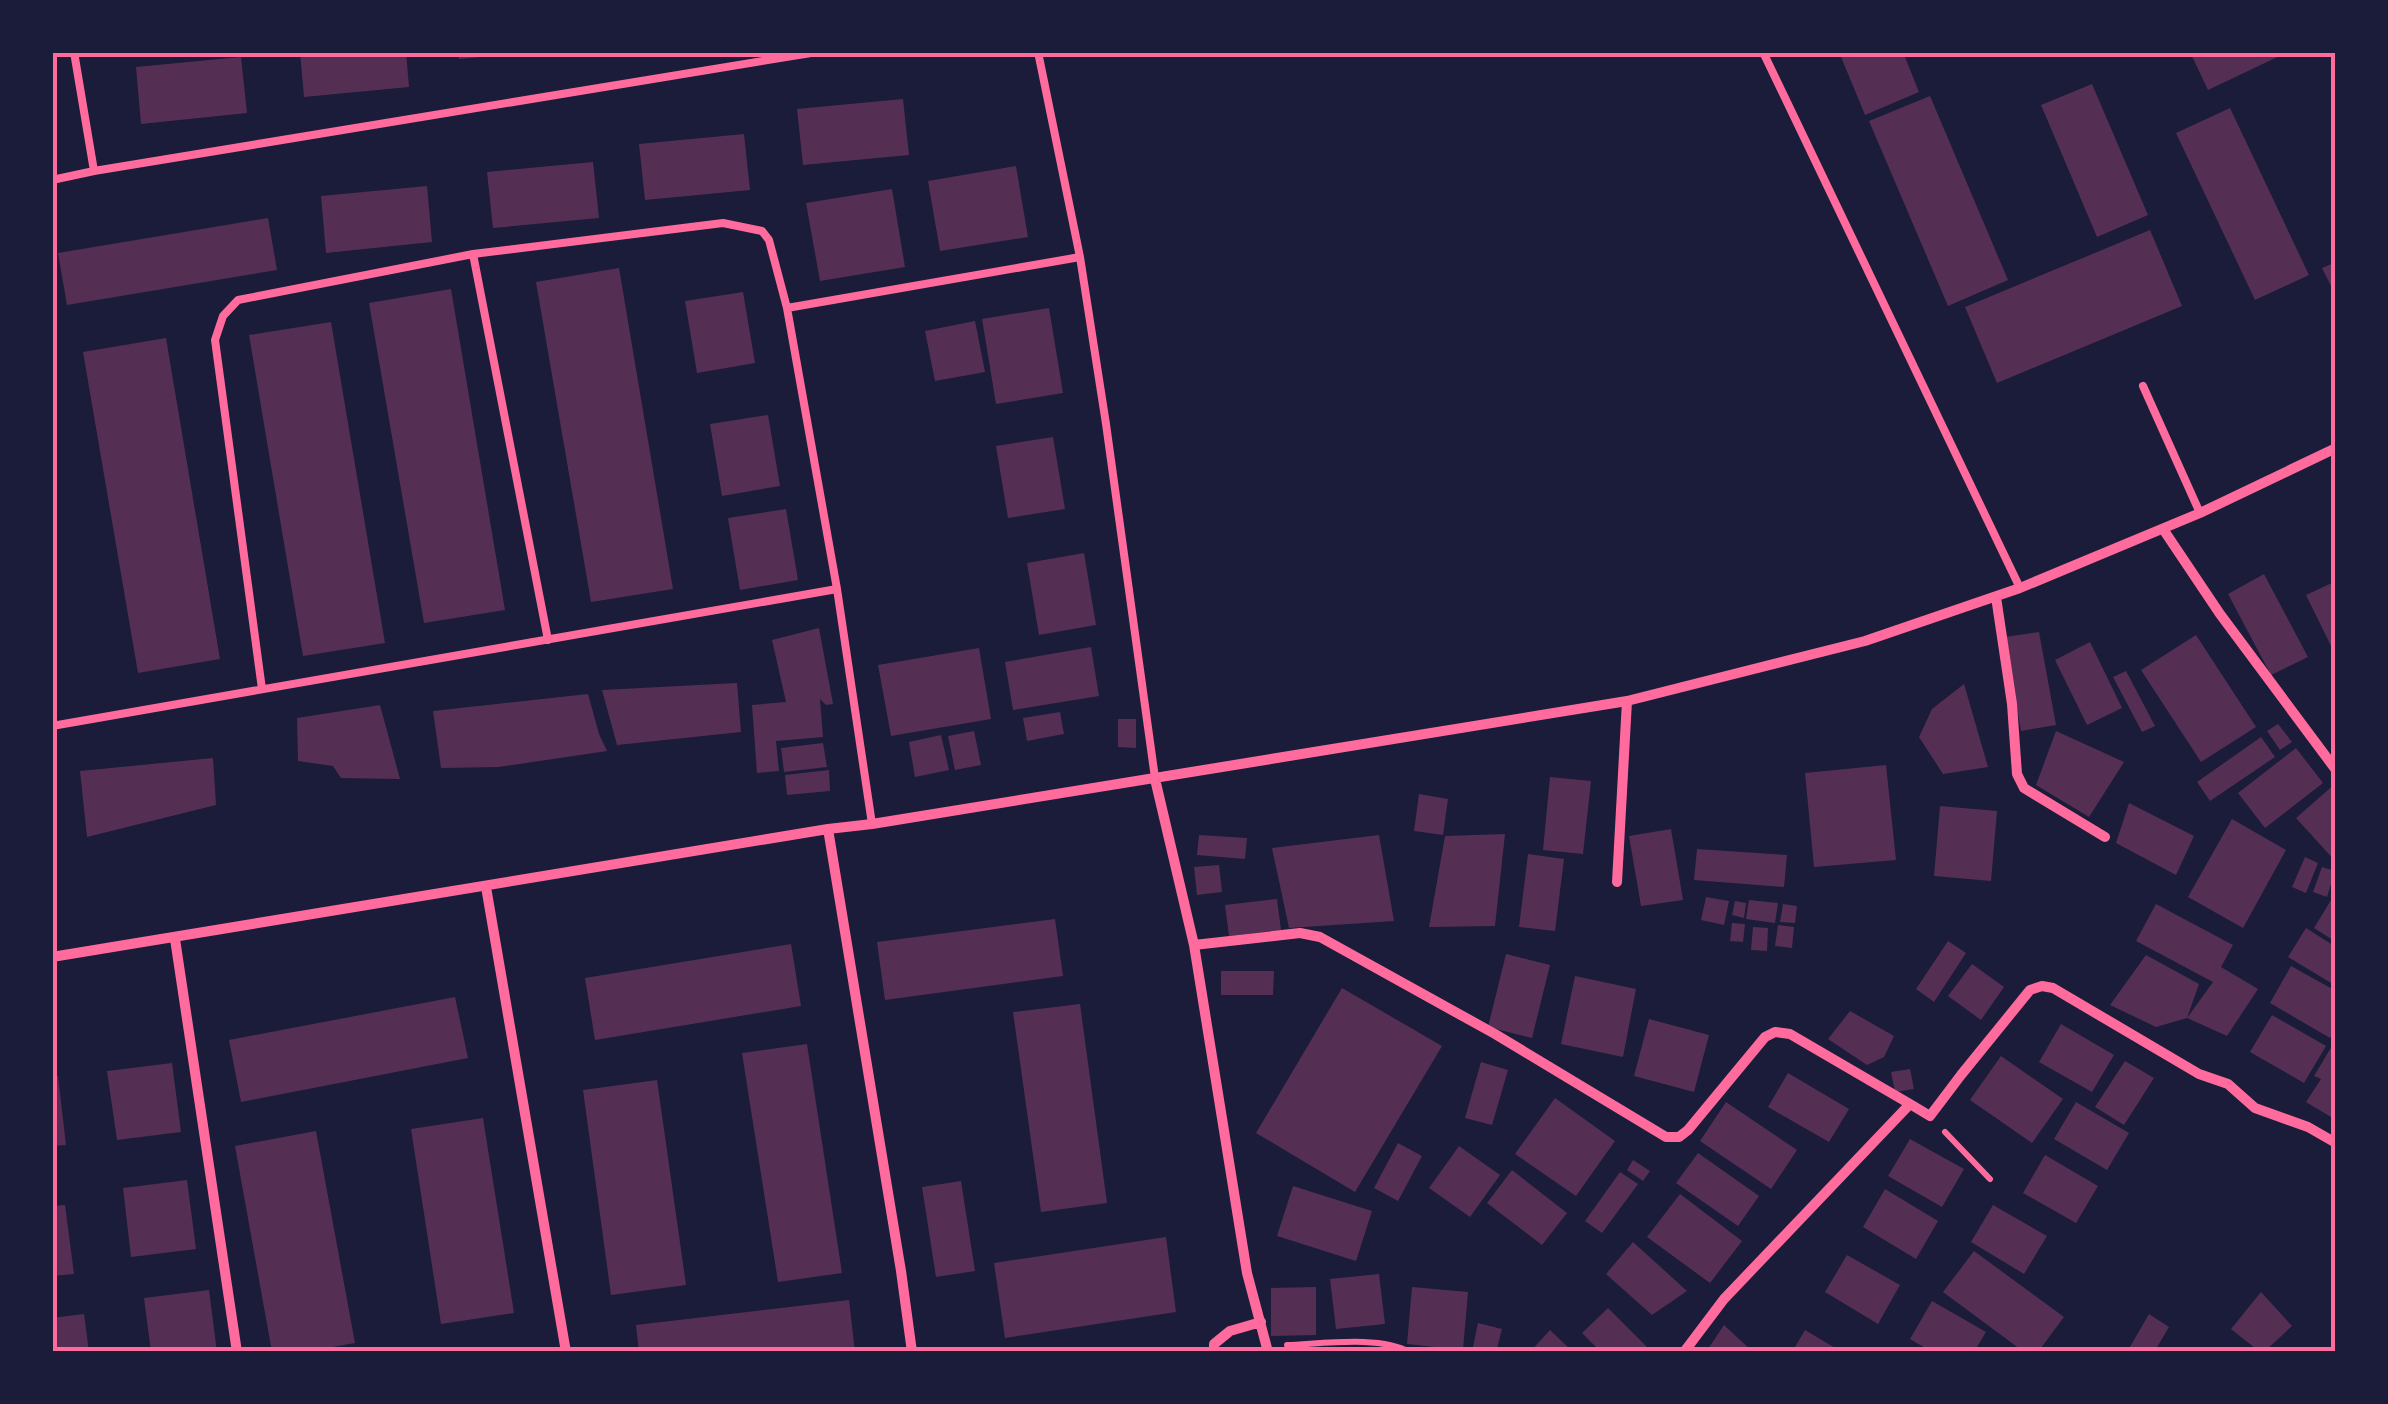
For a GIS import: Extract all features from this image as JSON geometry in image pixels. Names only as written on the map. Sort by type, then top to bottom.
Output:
[{"type":"street","points":[[52,957],[1627,701],[1865,641],[2020,588],[2200,513],[2336,448]]},
{"type":"street","points":[[2163,529],[2231,630],[2336,770]]},
{"type":"street","points":[[1996,596],[2014,721],[2017,774],[2024,788],[2104,837]]},
{"type":"street","points":[[1617,882],[1627,701]]},
{"type":"street","points":[[1155,779],[1194,945],[1244,1255],[1267,1348]]},
{"type":"street","points":[[828,829],[912,1352]]},
{"type":"street","points":[[486,887],[566,1352]]},
{"type":"street","points":[[1194,945],[1284,934],[1320,936],[1666,1137],[1680,1137],[1688,1130],[1765,1037],[1775,1032],[1790,1034],[1930,1116],[2030,990],[2042,986],[2053,988],[2199,1074],[2228,1084],[2255,1108],[2333,1137]]},
{"type":"street","points":[[175,939],[237,1352]]},
{"type":"street","points":[[1684,1352],[1738,1284],[1910,1104]]},
{"type":"street","points":[[1214,1352],[1214,1344],[1230,1331],[1261,1322]]},
{"type":"lane","points":[[74,52],[94,171]]},
{"type":"lane","points":[[52,180],[817,52]]},
{"type":"lane","points":[[1038,52],[1080,257],[1155,779]]},
{"type":"lane","points":[[1763,52],[2020,588]]},
{"type":"lane","points":[[262,690],[216,340],[224,316],[238,300],[474,254],[722,223],[762,231],[770,240],[787,308],[837,589],[872,824]]},
{"type":"lane","points":[[474,254],[548,640]]},
{"type":"lane","points":[[787,308],[1080,257]]},
{"type":"lane","points":[[2143,386],[2200,513]]},
{"type":"lane","points":[[52,713],[54,726],[837,589]]},
{"type":"path","points":[[1930,1116],[1990,1179]]},
{"type":"path","points":[[1267,1348],[1380,1342],[1409,1352]]},
{"type":"building","points":[[300,52],[406,52],[409,87],[304,97]]},
{"type":"building","points":[[458,52],[502,52],[503,55],[459,59]]},
{"type":"building","points":[[1839,52],[1903,52],[1919,92],[1865,115]]},
{"type":"building","points":[[2190,52],[2288,52],[2208,90]]},
{"type":"building","points":[[241,57],[247,113],[141,124],[136,67]]},
{"type":"building","points":[[2092,84],[2148,215],[2097,237],[2041,105]]},
{"type":"building","points":[[1930,96],[2008,280],[1948,306],[1869,121]]},
{"type":"building","points":[[903,99],[909,155],[803,165],[797,109]]},
{"type":"building","points":[[2230,108],[2309,275],[2255,300],[2176,133]]},
{"type":"building","points":[[744,134],[750,190],[645,200],[639,144]]},
{"type":"building","points":[[593,162],[599,218],[493,228],[487,172]]},
{"type":"building","points":[[1016,166],[1028,237],[940,251],[928,181]]},
{"type":"building","points":[[427,186],[432,242],[326,253],[321,196]]},
{"type":"building","points":[[892,189],[905,267],[820,281],[806,203]]},
{"type":"building","points":[[268,218],[277,270],[67,305],[58,253]]},
{"type":"building","points":[[2150,230],[2182,306],[1997,383],[1965,307]]},
{"type":"building","points":[[2336,262],[2336,296],[2322,268]]},
{"type":"building","points":[[619,268],[673,589],[591,602],[536,282]]},
{"type":"building","points":[[451,289],[505,610],[424,623],[369,303]]},
{"type":"building","points":[[743,292],[755,363],[697,373],[685,301]]},
{"type":"building","points":[[1049,308],[1063,393],[996,404],[982,319]]},
{"type":"building","points":[[975,321],[985,372],[935,381],[925,331]]},
{"type":"building","points":[[331,322],[385,643],[303,656],[249,335]]},
{"type":"building","points":[[166,338],[220,659],[138,673],[83,352]]},
{"type":"building","points":[[768,415],[780,486],[722,496],[710,424]]},
{"type":"building","points":[[1053,437],[1065,509],[1008,518],[996,446]]},
{"type":"building","points":[[786,509],[798,580],[740,590],[728,518]]},
{"type":"building","points":[[1084,553],[1096,625],[1039,635],[1027,563]]},
{"type":"building","points":[[2264,574],[2308,657],[2271,675],[2228,594]]},
{"type":"building","points":[[2336,581],[2336,656],[2306,595]]},
{"type":"building","points":[[819,628],[833,704],[826,705],[820,699],[823,737],[776,741],[779,771],[757,773],[752,705],[786,702],[772,640]]},
{"type":"building","points":[[2039,632],[2056,725],[2021,731],[2005,637]]},
{"type":"building","points":[[2196,635],[2256,727],[2201,762],[2141,670]]},
{"type":"building","points":[[2090,642],[2122,708],[2087,725],[2055,660]]},
{"type":"building","points":[[1091,647],[1099,696],[1013,710],[1005,662]]},
{"type":"building","points":[[979,648],[991,719],[891,736],[878,665]]},
{"type":"building","points":[[2126,671],[2155,726],[2142,732],[2113,677]]},
{"type":"building","points":[[737,683],[741,732],[617,745],[602,690]]},
{"type":"building","points":[[1964,684],[1988,767],[1943,774],[1919,737],[1932,709]]},
{"type":"building","points":[[588,694],[607,751],[499,767],[441,768],[433,711]]},
{"type":"building","points":[[380,705],[400,779],[341,778],[333,766],[298,761],[297,718]]},
{"type":"building","points":[[1060,712],[1064,734],[1027,741],[1023,718]]},
{"type":"building","points":[[1118,719],[1136,719],[1136,748],[1118,747]]},
{"type":"building","points":[[2278,724],[2292,742],[2280,750],[2267,731]]},
{"type":"building","points":[[974,731],[981,765],[955,770],[948,736]]},
{"type":"building","points":[[2056,731],[2124,762],[2089,817],[2036,785]]},
{"type":"building","points":[[941,735],[949,770],[915,777],[909,742]]},
{"type":"building","points":[[2261,737],[2275,757],[2210,801],[2197,782]]},
{"type":"building","points":[[823,743],[827,767],[784,772],[781,748]]},
{"type":"building","points":[[2296,748],[2323,783],[2265,828],[2238,793]]},
{"type":"building","points":[[213,758],[216,805],[87,837],[80,771]]},
{"type":"building","points":[[1886,765],[1896,860],[1814,867],[1805,773]]},
{"type":"building","points":[[829,770],[830,791],[787,795],[785,775]]},
{"type":"building","points":[[1550,777],[1591,781],[1583,854],[1543,850]]},
{"type":"building","points":[[2336,783],[2336,862],[2296,818]]},
{"type":"building","points":[[1419,794],[1448,799],[1443,835],[1414,831]]},
{"type":"building","points":[[2129,803],[2194,836],[2176,875],[2116,843]]},
{"type":"building","points":[[1940,806],[1997,811],[1991,881],[1934,876]]},
{"type":"building","points":[[2232,819],[2286,850],[2243,928],[2188,897]]},
{"type":"building","points":[[1671,829],[1683,900],[1641,906],[1629,836]]},
{"type":"building","points":[[1505,834],[1495,926],[1429,927],[1445,836]]},
{"type":"building","points":[[1199,835],[1247,838],[1245,859],[1197,855]]},
{"type":"building","points":[[1379,835],[1394,921],[1289,928],[1272,848]]},
{"type":"building","points":[[1697,849],[1787,855],[1784,887],[1694,880]]},
{"type":"building","points":[[1528,854],[1564,859],[1555,931],[1519,927]]},
{"type":"building","points":[[2305,857],[2318,863],[2306,893],[2292,887]]},
{"type":"building","points":[[1219,865],[1222,892],[1197,895],[1194,867]]},
{"type":"building","points":[[2322,867],[2335,871],[2327,897],[2313,892]]},
{"type":"building","points":[[1706,897],[1729,901],[1724,925],[1701,920]]},
{"type":"building","points":[[1277,899],[1281,930],[1229,936],[1225,905]]},
{"type":"building","points":[[1749,900],[1778,903],[1775,923],[1746,919]]},
{"type":"building","points":[[2331,900],[2336,903],[2336,942],[2314,928]]},
{"type":"building","points":[[1735,901],[1746,903],[1744,918],[1732,915]]},
{"type":"building","points":[[1783,904],[1797,906],[1795,923],[1780,922]]},
{"type":"building","points":[[2156,904],[2233,945],[2221,967],[2258,989],[2227,1036],[2187,1018],[2213,982],[2136,941]]},
{"type":"building","points":[[1055,919],[1063,976],[885,1000],[877,942]]},
{"type":"building","points":[[1732,923],[1745,924],[1743,942],[1730,941]]},
{"type":"building","points":[[1778,925],[1794,927],[1792,948],[1775,946]]},
{"type":"building","points":[[1753,927],[1768,928],[1767,951],[1751,950]]},
{"type":"building","points":[[2306,928],[2336,947],[2336,986],[2288,957]]},
{"type":"building","points":[[1948,941],[1966,953],[1934,1002],[1916,989]]},
{"type":"building","points":[[791,944],[801,1006],[595,1040],[585,978]]},
{"type":"building","points":[[1506,954],[1550,965],[1532,1038],[1488,1027]]},
{"type":"building","points":[[2146,955],[2199,984],[2187,1018],[2156,1027],[2110,1005]]},
{"type":"building","points":[[1972,964],[2004,987],[1981,1020],[1948,996]]},
{"type":"building","points":[[2291,966],[2336,991],[2336,1028],[2330,1038],[2270,1003]]},
{"type":"building","points":[[1221,971],[1274,971],[1273,995],[1221,995]]},
{"type":"building","points":[[1575,976],[1636,989],[1623,1057],[1561,1044]]},
{"type":"building","points":[[1342,988],[1442,1046],[1355,1192],[1256,1133]]},
{"type":"building","points":[[455,997],[468,1058],[241,1102],[229,1040]]},
{"type":"building","points":[[1080,1004],[1107,1203],[1041,1212],[1013,1012]]},
{"type":"building","points":[[1850,1011],[1894,1036],[1884,1057],[1867,1065],[1828,1039]]},
{"type":"building","points":[[2272,1015],[2326,1046],[2304,1083],[2250,1052]]},
{"type":"building","points":[[1649,1019],[1709,1035],[1694,1092],[1634,1076]]},
{"type":"building","points":[[2061,1024],[2114,1055],[2092,1092],[2039,1062]]},
{"type":"building","points":[[807,1044],[842,1273],[778,1282],[742,1053]]},
{"type":"building","points":[[2332,1046],[2336,1048],[2336,1120],[2306,1102],[2321,1079],[2314,1076]]},
{"type":"building","points":[[2001,1056],[2063,1099],[2032,1143],[1970,1100]]},
{"type":"building","points":[[2125,1061],[2154,1078],[2124,1125],[2095,1107]]},
{"type":"building","points":[[1481,1062],[1508,1070],[1492,1125],[1465,1118]]},
{"type":"building","points":[[172,1063],[181,1132],[117,1140],[107,1071]]},
{"type":"building","points":[[1910,1069],[1914,1089],[1895,1092],[1891,1072]]},
{"type":"building","points":[[1788,1073],[1849,1109],[1829,1142],[1768,1107]]},
{"type":"building","points":[[52,1076],[58,1076],[66,1145],[52,1146]]},
{"type":"building","points":[[657,1080],[686,1285],[611,1295],[583,1090]]},
{"type":"building","points":[[1555,1098],[1615,1141],[1576,1196],[1515,1154]]},
{"type":"building","points":[[1726,1102],[1797,1150],[1771,1189],[1700,1141]]},
{"type":"building","points":[[2076,1102],[2129,1133],[2107,1170],[2054,1139]]},
{"type":"building","points":[[483,1118],[514,1313],[441,1324],[411,1129]]},
{"type":"building","points":[[316,1131],[355,1343],[305,1352],[272,1352],[235,1146]]},
{"type":"building","points":[[1910,1139],[1964,1169],[1942,1207],[1888,1176]]},
{"type":"building","points":[[1398,1143],[1422,1156],[1398,1201],[1374,1188]]},
{"type":"building","points":[[1459,1146],[1500,1175],[1470,1217],[1429,1188]]},
{"type":"building","points":[[1698,1153],[1759,1196],[1738,1226],[1676,1183]]},
{"type":"building","points":[[2045,1155],[2098,1186],[2076,1223],[2023,1193]]},
{"type":"building","points":[[1633,1160],[1650,1171],[1643,1181],[1627,1170]]},
{"type":"building","points":[[1512,1170],[1567,1213],[1542,1245],[1487,1203]]},
{"type":"building","points":[[1620,1172],[1638,1184],[1602,1233],[1585,1221]]},
{"type":"building","points":[[187,1180],[196,1249],[131,1257],[123,1188]]},
{"type":"building","points":[[961,1181],[975,1271],[936,1277],[922,1187]]},
{"type":"building","points":[[1293,1186],[1372,1211],[1356,1261],[1277,1236]]},
{"type":"building","points":[[1885,1189],[1938,1221],[1916,1259],[1863,1227]]},
{"type":"building","points":[[1680,1194],[1742,1241],[1710,1283],[1647,1237]]},
{"type":"building","points":[[65,1205],[74,1274],[52,1276],[52,1206]]},
{"type":"building","points":[[1993,1205],[2047,1236],[2024,1274],[1971,1242]]},
{"type":"building","points":[[1166,1237],[1176,1312],[1005,1338],[994,1263]]},
{"type":"building","points":[[1633,1242],[1687,1291],[1652,1315],[1606,1274]]},
{"type":"building","points":[[1974,1251],[2064,1317],[2038,1352],[2024,1352],[1943,1292]]},
{"type":"building","points":[[1847,1255],[1900,1285],[1878,1324],[1825,1292]]},
{"type":"building","points":[[1379,1274],[1385,1324],[1336,1329],[1330,1279]]},
{"type":"building","points":[[1316,1287],[1316,1335],[1271,1336],[1271,1288]]},
{"type":"building","points":[[1412,1287],[1468,1292],[1463,1350],[1407,1344]]},
{"type":"building","points":[[209,1290],[217,1352],[151,1352],[144,1298]]},
{"type":"building","points":[[2261,1292],[2292,1326],[2264,1352],[2231,1329]]},
{"type":"building","points":[[849,1300],[855,1352],[639,1352],[636,1325]]},
{"type":"building","points":[[1932,1301],[1986,1332],[1974,1352],[1932,1352],[1910,1339]]},
{"type":"building","points":[[1608,1308],[1652,1352],[1601,1352],[1582,1333]]},
{"type":"building","points":[[84,1314],[89,1352],[52,1352],[52,1318]]},
{"type":"building","points":[[2149,1314],[2169,1327],[2156,1349],[2158,1352],[2127,1352]]},
{"type":"building","points":[[1478,1323],[1502,1329],[1496,1352],[1472,1352]]},
{"type":"building","points":[[1724,1325],[1753,1352],[1706,1352]]},
{"type":"building","points":[[1550,1330],[1573,1352],[1530,1352]]},
{"type":"building","points":[[1805,1330],[1842,1352],[1792,1352]]}]
